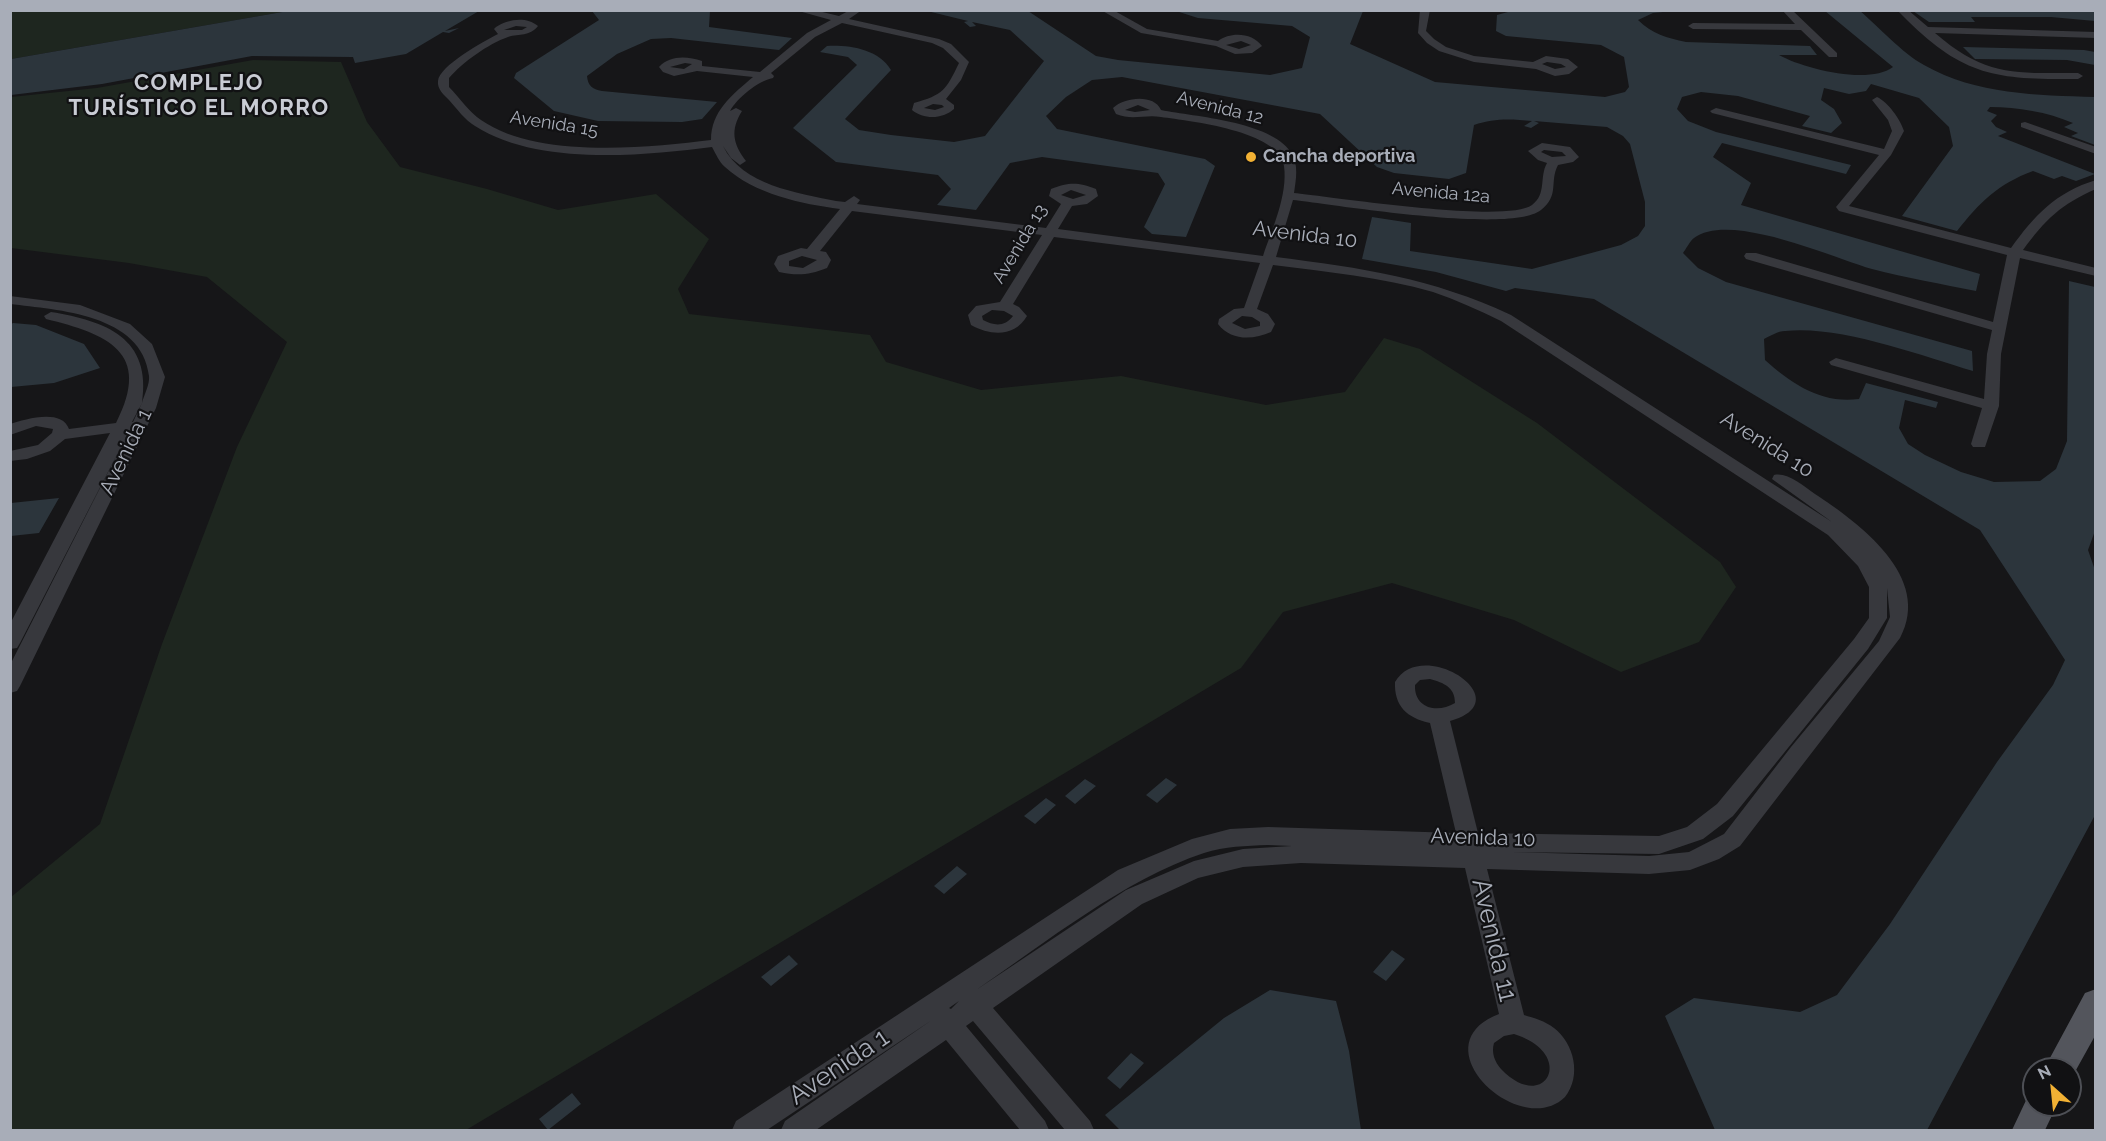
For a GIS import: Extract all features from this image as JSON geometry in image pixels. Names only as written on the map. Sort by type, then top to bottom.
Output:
[{"type":"main road","points":[[2067,1057],[2096,1003]]},
{"type":"main road","points":[[2028,1131],[2035,1117]]},
{"type":"street","points":[[799,10],[848,17],[935,41],[957,54],[964,62],[962,70],[939,101]]},
{"type":"street","points":[[721,143],[727,127],[726,115],[740,105],[766,76],[802,46],[848,17],[871,10]]},
{"type":"street","points":[[1105,10],[1144,31],[1220,44]]},
{"type":"street","points":[[1425,10],[1420,31],[1425,38],[1441,48],[1475,58],[1538,64],[1465,51],[1438,41],[1433,33],[1433,26]]},
{"type":"street","points":[[1786,10],[1833,56]]},
{"type":"street","points":[[1901,10],[1964,60],[1982,68],[2044,76],[2078,76]]},
{"type":"street","points":[[1693,26],[1803,27]]},
{"type":"street","points":[[1926,30],[2096,35]]},
{"type":"street","name":"Avenida 15","points":[[506,34],[456,65],[442,81],[444,88],[476,122],[488,129],[517,140],[570,148],[614,151],[721,143]]},
{"type":"street","points":[[696,68],[766,76]]},
{"type":"street","points":[[1877,100],[1899,130],[1887,153],[1843,208],[2014,253],[2096,280]]},
{"type":"street","points":[[1716,111],[1887,153]]},
{"type":"street","name":"Avenida 12","points":[[1154,113],[1228,127],[1262,137],[1287,155],[1292,167],[1289,196],[1249,312]]},
{"type":"street","points":[[2025,125],[2096,151]]},
{"type":"street","name":"Avenida 10","points":[[721,143],[748,168],[771,184],[851,203],[1268,257],[1378,268],[1504,307],[1780,487],[1852,547],[1865,563],[1878,587],[1878,618],[1871,631],[1725,810],[1709,826],[1689,837],[1659,844],[1474,851],[1301,854],[1243,858],[1194,870],[1134,897],[976,1006]]},
{"type":"street","name":"Avenida 12a","points":[[1289,196],[1481,217],[1523,214],[1544,200],[1548,193],[1548,172],[1554,161]]},
{"type":"street","points":[[1979,444],[1991,406],[1994,354],[2014,253],[2038,220],[2066,197],[2096,184]]},
{"type":"street","name":"Avenida 13","points":[[1005,306],[1068,202]]},
{"type":"street","points":[[812,252],[851,203]]},
{"type":"street","points":[[2014,253],[2032,255],[2096,272]]},
{"type":"street","points":[[1750,256],[2000,328]]},
{"type":"street","name":"Avenida 1","points":[[10,300],[80,309],[125,327],[145,344],[157,377],[154,394],[141,424],[10,686]]},
{"type":"street","name":"Avenida 1","points":[[10,311],[64,318],[93,327],[123,347],[135,365],[137,380],[134,403],[10,643]]},
{"type":"street","points":[[93,327],[110,320]]},
{"type":"street","points":[[1836,362],[1991,406]]},
{"type":"street","points":[[10,430],[29,423],[45,422],[61,427],[60,435]]},
{"type":"street","points":[[10,456],[27,454],[44,448],[60,435],[141,424]]},
{"type":"street","name":"Avenida 10","points":[[959,986],[1126,877],[1200,845],[1230,838],[1288,836],[1649,865],[1690,861],[1711,853],[1732,840],[1886,646],[1896,629],[1900,612],[1898,591],[1884,564],[1868,544],[1828,510],[1780,487]]},
{"type":"street","points":[[10,606],[53,600]]},
{"type":"street","points":[[1838,672],[1857,682]]},
{"type":"street","name":"Avenida 11","points":[[1439,718],[1474,851],[1514,1023]]},
{"type":"street","points":[[1150,865],[1164,884]]},
{"type":"street","points":[[959,986],[1081,1131]]},
{"type":"street","name":"Avenida 1","points":[[745,1131],[959,986]]},
{"type":"street","points":[[933,1004],[1036,1131]]},
{"type":"street","name":"Avenida 1","points":[[794,1131],[976,1006]]},
{"type":"shaded area","points":[[923,10],[1028,11],[1096,56],[1270,75],[1302,68],[1310,37],[1292,26],[1198,18],[1176,11],[1363,11],[1350,44],[1435,82],[1605,97],[1625,92],[1629,87],[1624,57],[1601,45],[1506,36],[1496,31],[1497,15],[1531,11],[1673,11],[1653,13],[1638,20],[1660,35],[1686,42],[1810,46],[1817,55],[1779,55],[1804,65],[1836,73],[1869,75],[1893,67],[1825,11],[1860,11],[1907,54],[1944,75],[2008,92],[2095,97],[2095,145],[2071,136],[2078,133],[2064,127],[2073,123],[2063,119],[2032,111],[1990,107],[1987,111],[1997,115],[1991,121],[1996,127],[2007,132],[1998,136],[2095,174],[2076,181],[2062,176],[2054,179],[2033,171],[1990,195],[1957,231],[1902,216],[1953,146],[1949,127],[1919,98],[1871,84],[1866,91],[1849,94],[1824,88],[1821,100],[1834,109],[1842,123],[1831,133],[1802,126],[1810,116],[1738,96],[1701,92],[1682,97],[1677,109],[1688,121],[1716,132],[1851,165],[1846,174],[1722,143],[1713,157],[1751,183],[1741,205],[1980,274],[1976,291],[1872,269],[1782,239],[1732,230],[1710,231],[1694,238],[1683,253],[1698,268],[1726,282],[1972,351],[1973,371],[1879,343],[1830,332],[1782,331],[1764,339],[1765,360],[1797,384],[1820,395],[1845,400],[1859,399],[1866,383],[1938,402],[1936,408],[1905,400],[1899,428],[1908,444],[1961,472],[1994,482],[2040,481],[2056,469],[2067,441],[2069,281],[2095,287],[2096,528],[2088,550],[2096,573],[2095,815],[1927,1130],[1715,1130],[1665,1016],[1694,998],[1800,1012],[1837,995],[1890,924],[1997,762],[2053,685],[2065,660],[1980,530],[1594,299],[1515,288],[1506,291],[1436,272],[1362,259],[1372,217],[1411,223],[1410,251],[1532,269],[1621,245],[1638,236],[1645,226],[1645,202],[1630,144],[1623,136],[1607,127],[1534,121],[1539,123],[1531,128],[1524,126],[1532,121],[1510,120],[1496,120],[1474,125],[1466,173],[1449,179],[1394,173],[1377,167],[1320,114],[1122,77],[1092,80],[1066,97],[1046,116],[1057,129],[1205,159],[1215,166],[1186,237],[1152,234],[1144,227],[1165,184],[1158,173],[1042,157],[1010,163],[976,210],[937,205],[951,189],[938,175],[836,162],[793,128],[857,65],[848,57],[820,52],[827,46],[836,46],[871,53],[879,57],[891,70],[845,119],[859,130],[954,142],[985,136],[1044,61],[1010,30],[972,22],[976,26],[970,27],[964,22],[968,21]]},
{"type":"shaded area","points":[[11,11],[288,11],[11,59]]},
{"type":"shaded area","points":[[288,11],[479,11],[445,31],[459,28],[449,33],[443,32],[406,54],[355,63],[353,57],[252,56],[102,84],[11,95],[11,59]]},
{"type":"shaded area","points":[[592,11],[710,11],[709,27],[792,38],[779,50],[671,38],[651,39],[617,54],[587,76],[590,85],[602,91],[717,102],[702,119],[682,122],[598,121],[554,111],[514,78],[516,73],[599,20]]},
{"type":"shaded area","points":[[1913,11],[2095,11],[2095,21],[2051,17],[1971,17],[1975,22],[1929,22]]},
{"type":"shaded area","points":[[1963,47],[2084,50],[2095,52],[2095,65],[2067,60],[1975,59]]},
{"type":"shaded area","points":[[253,60],[341,62],[367,122],[400,167],[558,210],[656,194],[709,239],[678,289],[689,314],[870,335],[886,362],[981,390],[1121,376],[1266,405],[1345,392],[1384,338],[1420,349],[1537,423],[1720,562],[1736,587],[1699,642],[1621,672],[1514,620],[1392,583],[1283,612],[1241,668],[466,1130],[11,1130],[11,897],[100,824],[162,644],[237,447],[287,342],[207,277],[129,263],[11,248],[11,97],[97,88]]},
{"type":"shaded area","points":[[13,323],[36,325],[84,344],[100,368],[54,383],[11,387],[10,325]]},
{"type":"shaded area","points":[[59,498],[39,533],[11,536],[11,503]]},
{"type":"shaded area","points":[[1166,778],[1177,785],[1157,803],[1146,795]]},
{"type":"shaded area","points":[[1085,779],[1096,786],[1075,804],[1065,796]]},
{"type":"shaded area","points":[[1046,798],[1056,805],[1035,824],[1024,816]]},
{"type":"shaded area","points":[[957,866],[967,874],[944,894],[934,886]]},
{"type":"shaded area","points":[[1392,950],[1405,959],[1386,981],[1373,972]]},
{"type":"shaded area","points":[[789,955],[798,964],[771,986],[761,977]]},
{"type":"shaded area","points":[[1270,990],[1336,1001],[1349,1051],[1361,1130],[1120,1130],[1105,1115],[1224,1018]]},
{"type":"shaded area","points":[[1131,1053],[1144,1063],[1120,1089],[1107,1078]]},
{"type":"shaded area","points":[[572,1093],[581,1104],[548,1130],[539,1119]]},
{"type":"place","name":"Cancha deportiva","points":[[1251,157]]},
{"type":"district","name":"COMPLEJO TURÍSTICO EL MORRO","points":[[199,96]]}]
